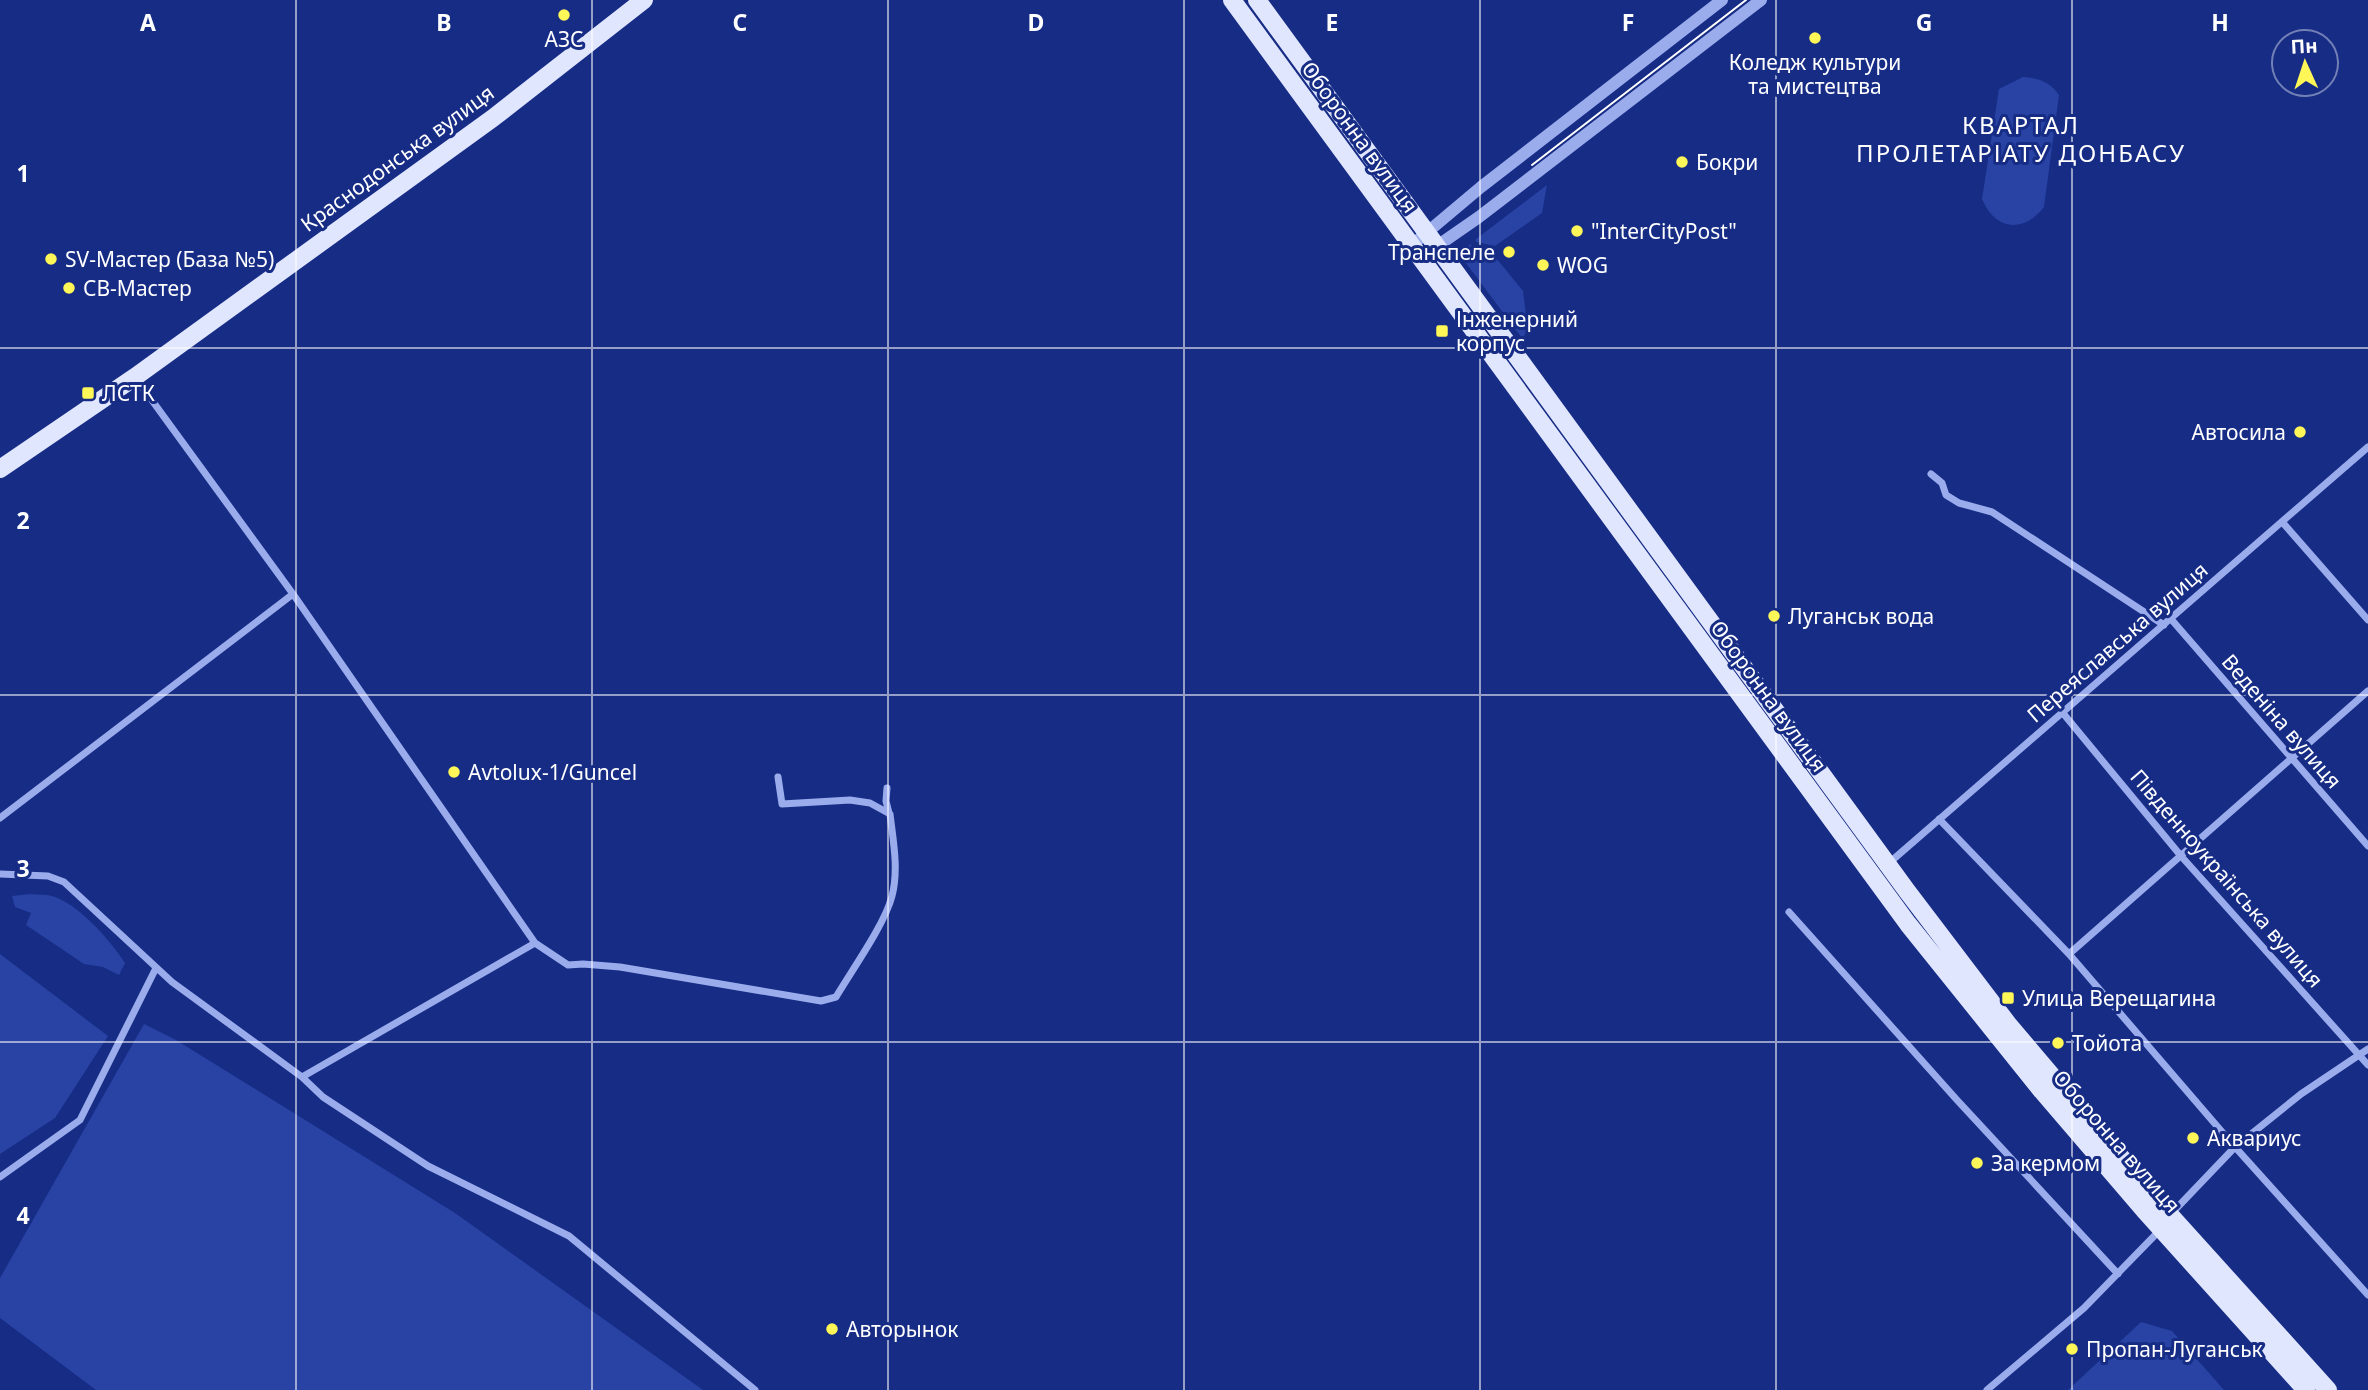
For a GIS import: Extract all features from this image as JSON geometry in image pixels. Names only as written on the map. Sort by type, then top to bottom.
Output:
[{"type":"main road","name":"Краснодонська вулиця","points":[[0,469],[135,377],[493,118],[644,0]]},
{"type":"main road","name":"Оборонна вулиця","points":[[1232,0],[1908,924],[2042,1091],[2328,1390]]},
{"type":"main road","name":"Оборонна вулиця","points":[[1257,0],[2008,1024],[2166,1222],[2306,1390]]},
{"type":"street","points":[[1432,240],[1533,146],[1722,0]]},
{"type":"street","points":[[1417,251],[1548,165],[1761,0]]},
{"type":"street","points":[[1533,146],[1548,165]]},
{"type":"street","points":[[135,377],[293,594],[536,943],[568,965],[620,967],[821,1001],[836,997],[884,915],[892,896],[896,863],[886,801],[887,788]]},
{"type":"street","name":"Переяславська вулиця","points":[[1889,863],[2368,447]]},
{"type":"street","name":"Веденіна вулиця","points":[[1931,474],[1942,484],[1946,495],[1959,503],[1992,512],[2167,622],[2368,846]]},
{"type":"street","points":[[2283,523],[2368,620]]},
{"type":"street","points":[[0,818],[293,594]]},
{"type":"street","points":[[2069,954],[2368,691]]},
{"type":"street","name":"Південноукраїнська вулиця","points":[[2062,712],[2181,856],[2368,1065]]},
{"type":"street","points":[[778,777],[782,804],[850,800],[870,803],[890,814]]},
{"type":"street","points":[[1939,819],[2069,954],[2235,1147],[2368,1295]]},
{"type":"street","points":[[0,874],[48,876],[64,882],[156,968],[302,1077],[323,1097],[428,1166],[569,1236],[755,1390]]},
{"type":"street","points":[[1789,912],[1957,1100],[2118,1274]]},
{"type":"street","points":[[302,1077],[536,943]]},
{"type":"street","points":[[0,1177],[80,1119],[156,968]]},
{"type":"street","points":[[1987,1390],[2084,1308],[2235,1147],[2301,1094],[2368,1049]]},
{"type":"shaded area","points":[[2023,77],[2043,82],[2059,95],[2044,207],[2028,221],[2010,225],[1994,217],[1982,199],[1999,89]]},
{"type":"shaded area","points":[[1547,185],[1542,213],[1495,246],[1476,242],[1476,239]]},
{"type":"shaded area","points":[[1470,244],[1476,251],[1492,253],[1523,291],[1526,315],[1533,325],[1522,338],[1460,255]]},
{"type":"shaded area","points":[[12,896],[52,896],[83,915],[125,963],[119,975],[103,967],[84,964],[26,925],[31,913],[15,907]]},
{"type":"shaded area","points":[[0,954],[108,1036],[55,1118],[0,1154]]},
{"type":"shaded area","points":[[144,1024],[176,1040],[455,1213],[703,1390],[96,1390],[0,1318],[0,1278]]},
{"type":"shaded area","points":[[2141,1322],[2172,1331],[2224,1390],[2068,1390]]},
{"type":"tram line","points":[[1532,165],[1746,0]]},
{"type":"place","name":"АЗС","points":[[564,15]]},
{"type":"place","name":"Коледж культури та мистецтва","points":[[1815,38]]},
{"type":"place","name":"Бокри","points":[[1682,162]]},
{"type":"place","name":"\"InterCityPost\"","points":[[1577,231]]},
{"type":"place","name":"Транспеле","points":[[1509,252]]},
{"type":"place","name":"SV-Мастер (База №5)","points":[[51,259]]},
{"type":"place","name":"WOG","points":[[1543,265]]},
{"type":"place","name":"СВ-Мастер","points":[[69,288]]},
{"type":"place","name":"Інженерний корпус","points":[[1442,331]]},
{"type":"place","name":"ЛСТК","points":[[88,393]]},
{"type":"place","name":"Автосила","points":[[2300,432]]},
{"type":"place","name":"Луганськ вода","points":[[1774,616]]},
{"type":"place","name":"Avtolux-1/Guncel","points":[[454,772]]},
{"type":"place","name":"Улица Верещагина","points":[[2008,998]]},
{"type":"place","name":"Тойота","points":[[2058,1043]]},
{"type":"place","name":"Аквариус","points":[[2193,1138]]},
{"type":"place","name":"За кермом","points":[[1977,1163]]},
{"type":"place","name":"Авторынок","points":[[832,1329]]},
{"type":"place","name":"Пропан-Луганськ","points":[[2072,1349]]},
{"type":"district","name":"КВАРТАЛ ПРОЛЕТАРІАТУ ДОНБАСУ","points":[[2021,138]]}]
